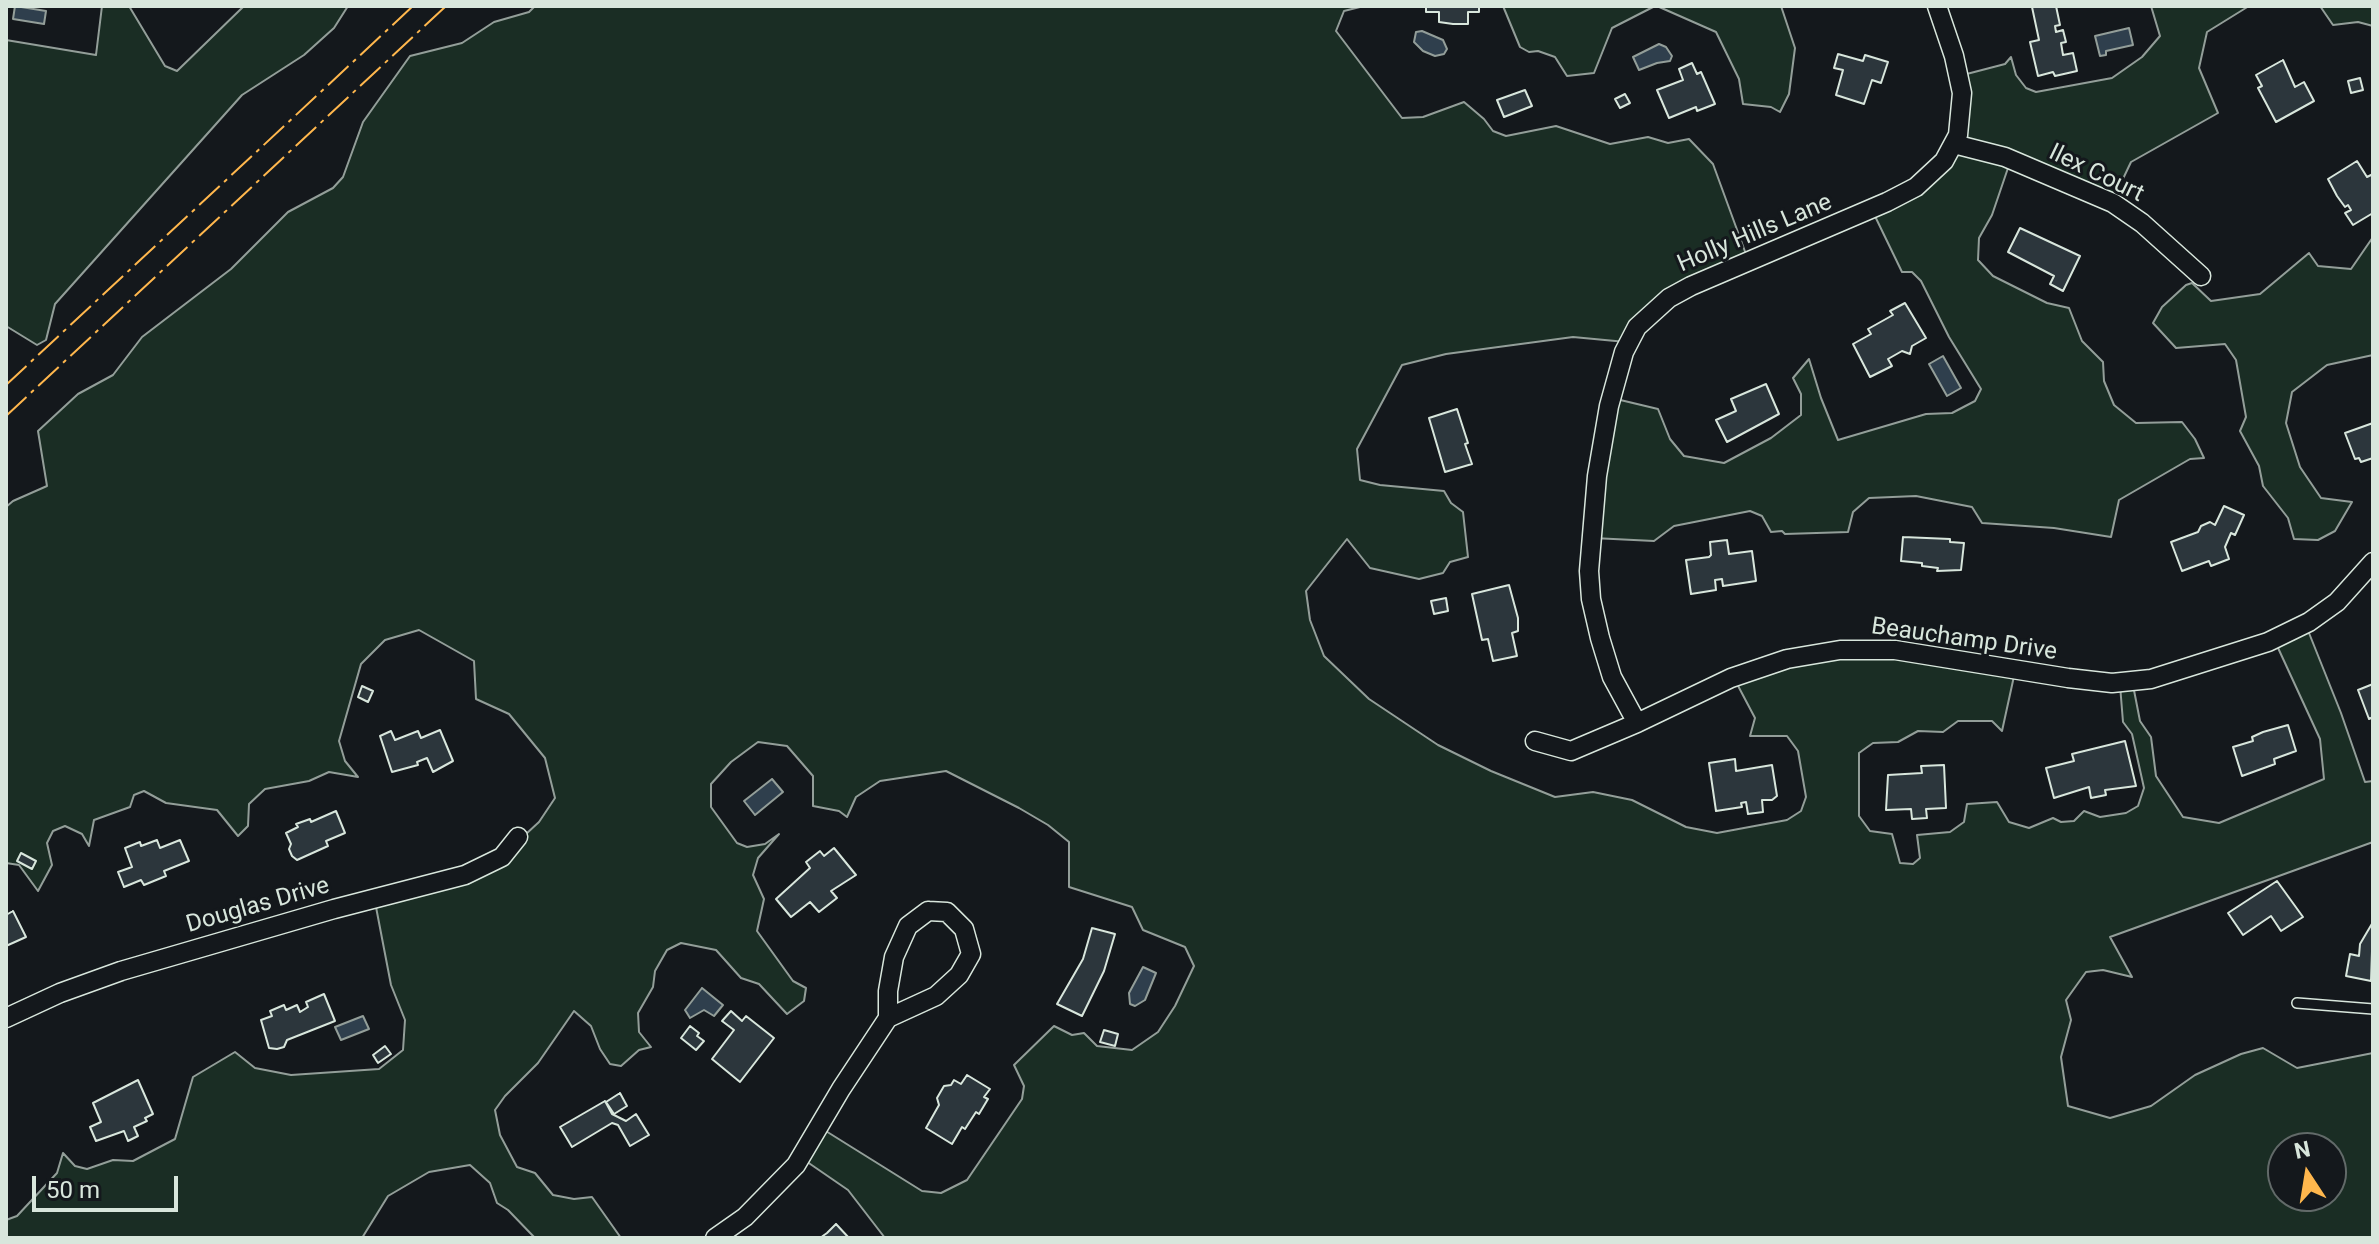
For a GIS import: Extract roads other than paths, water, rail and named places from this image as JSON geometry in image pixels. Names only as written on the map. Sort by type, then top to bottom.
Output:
[{"type":"street","name":"Holly Hills Lane","points":[[1637,723],[1612,677],[1594,612],[1589,571],[1597,476],[1609,406],[1624,352],[1637,327],[1669,298],[1839,225],[1916,187],[1944,161],[1958,135],[1962,93],[1954,56],[1937,6]]},
{"type":"street","name":"Ilex Court","points":[[1954,144],[2005,157],[2113,203],[2142,223],[2201,276]]},
{"type":"street","name":"Beauchamp Drive","points":[[1535,741],[1571,751],[1731,678],[1787,659],[1840,650],[1895,650],[2112,683],[2151,679],[2268,642],[2309,622],[2337,602],[2373,562]]},
{"type":"street","name":"Douglas Drive","points":[[6,1018],[60,993],[121,971],[334,909],[465,875],[502,857],[518,837]]},
{"type":"street","points":[[715,1238],[745,1217],[796,1165],[888,1018],[936,996],[959,975],[971,954],[964,929],[947,912],[928,911],[908,926],[894,957],[888,991],[888,1018]]},
{"type":"lane","points":[[2297,1003],[2373,1009]]},
{"type":"water","points":[[15,6],[46,11],[44,24],[13,19]]},
{"type":"water","points":[[2129,28],[2133,45],[2106,51],[2106,55],[2100,56],[2095,36]]},
{"type":"water","points":[[1422,31],[1443,40],[1447,49],[1444,54],[1435,56],[1423,51],[1414,42],[1416,32]]},
{"type":"water","points":[[1659,44],[1666,47],[1672,56],[1670,61],[1639,70],[1633,57]]},
{"type":"water","points":[[1943,356],[1961,388],[1947,396],[1929,364]]},
{"type":"water","points":[[772,779],[783,792],[755,815],[744,801]]},
{"type":"water","points":[[1143,967],[1156,973],[1145,1000],[1135,1006],[1130,1004],[1129,993]]},
{"type":"water","points":[[702,988],[723,1005],[714,1016],[704,1010],[690,1018],[685,1010]]},
{"type":"water","points":[[363,1016],[369,1029],[341,1040],[335,1027]]}]
